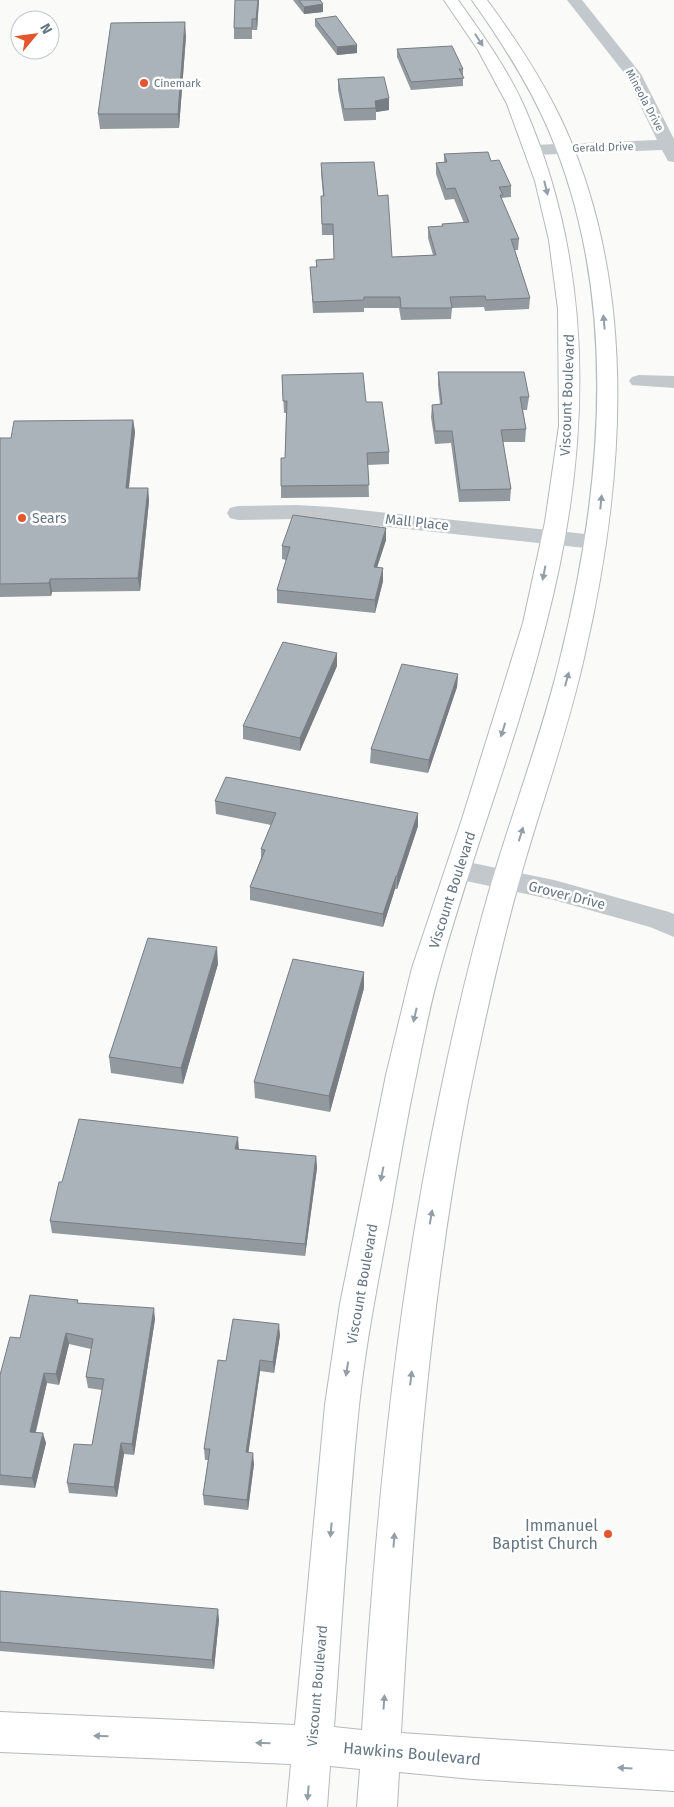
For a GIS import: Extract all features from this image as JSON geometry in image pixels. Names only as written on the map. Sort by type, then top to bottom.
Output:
[{"type":"main road","name":"Viscount Boulevard","points":[[307,1807],[342,1405],[357,1304],[401,1075],[426,968],[535,622],[560,498],[569,426],[570,352],[568,309],[558,240],[544,181],[515,104],[496,69],[452,0]]},
{"type":"main road","points":[[377,1807],[398,1487],[429,1229],[463,1050],[506,881],[545,757],[572,661],[586,599],[603,483],[607,425],[606,353],[601,292],[592,243],[573,172],[564,148],[525,67],[479,0]]},
{"type":"main road","points":[[570,352],[606,353]]},
{"type":"main road","name":"Hawkins Boulevard","points":[[0,1732],[312,1745],[472,1759],[674,1770]]},
{"type":"street","name":"Mineola Drive","points":[[574,0],[633,74],[672,148]]},
{"type":"street","name":"Gerald Drive","points":[[533,150],[564,148],[672,148]]},
{"type":"street","points":[[639,381],[674,382]]},
{"type":"street","name":"Mall Place","points":[[238,513],[296,512],[332,514],[595,542]]},
{"type":"street","name":"Grover Drive","points":[[458,870],[669,916]]},
{"type":"building","points":[[235,0],[258,0],[256,19],[252,19],[252,28],[234,28]]},
{"type":"building","points":[[299,0],[320,0],[323,4],[304,7]]},
{"type":"building","points":[[336,16],[357,45],[337,47],[315,19]]},
{"type":"building","name":"Cinemark","points":[[185,22],[178,114],[98,114],[111,23]]},
{"type":"building","points":[[452,46],[463,69],[459,69],[464,78],[411,82],[397,49]]},
{"type":"building","points":[[384,77],[389,98],[375,101],[376,108],[344,109],[338,79]]},
{"type":"building","points":[[488,152],[491,161],[499,160],[511,186],[499,187],[503,195],[500,195],[519,239],[511,239],[530,298],[486,300],[485,296],[450,297],[452,308],[401,308],[400,297],[364,297],[364,300],[313,302],[310,267],[317,267],[316,260],[334,259],[333,224],[322,224],[321,196],[324,196],[321,163],[374,162],[378,196],[388,195],[392,257],[436,255],[428,227],[469,222],[455,188],[446,189],[436,163],[447,162],[444,154]]},
{"type":"building","points":[[438,372],[524,372],[529,397],[520,397],[526,429],[501,430],[511,489],[460,490],[452,431],[435,431],[432,405],[442,404]]},
{"type":"building","points":[[363,373],[366,402],[382,402],[389,452],[367,453],[369,485],[281,486],[281,458],[285,458],[287,401],[283,401],[282,375]]},
{"type":"building","points":[[133,420],[126,488],[148,488],[138,578],[50,579],[49,583],[0,584],[0,438],[11,438],[14,421]]},
{"type":"building","points":[[293,515],[386,528],[374,567],[383,568],[375,600],[277,590],[290,547],[282,546]]},
{"type":"building","points":[[283,642],[337,653],[300,738],[243,726]]},
{"type":"building","points":[[402,664],[458,674],[429,760],[371,749]]},
{"type":"building","points":[[226,777],[418,813],[383,914],[250,887],[265,850],[261,849],[276,813],[215,801]]},
{"type":"building","points":[[148,938],[217,947],[181,1068],[109,1057]]},
{"type":"building","points":[[293,959],[364,972],[329,1096],[254,1082]]},
{"type":"building","points":[[79,1119],[238,1137],[235,1149],[316,1156],[305,1244],[50,1221],[59,1182],[62,1182]]},
{"type":"building","points":[[30,1295],[78,1300],[77,1303],[154,1308],[132,1444],[121,1443],[114,1487],[67,1483],[74,1444],[92,1445],[104,1379],[86,1377],[93,1339],[66,1333],[56,1374],[44,1373],[30,1432],[43,1433],[32,1478],[0,1475],[0,1375],[10,1337],[20,1338]]},
{"type":"building","points":[[233,1319],[279,1324],[273,1362],[260,1360],[246,1452],[253,1453],[247,1500],[203,1495],[210,1449],[204,1449],[218,1360],[226,1361]]},
{"type":"building","points":[[0,1591],[218,1609],[212,1660],[0,1642]]},
{"type":"place","name":"Cinemark","points":[[144,83]]},
{"type":"place","name":"Sears","points":[[22,518]]},
{"type":"place","name":"Immanuel Baptist Church","points":[[608,1534]]}]
